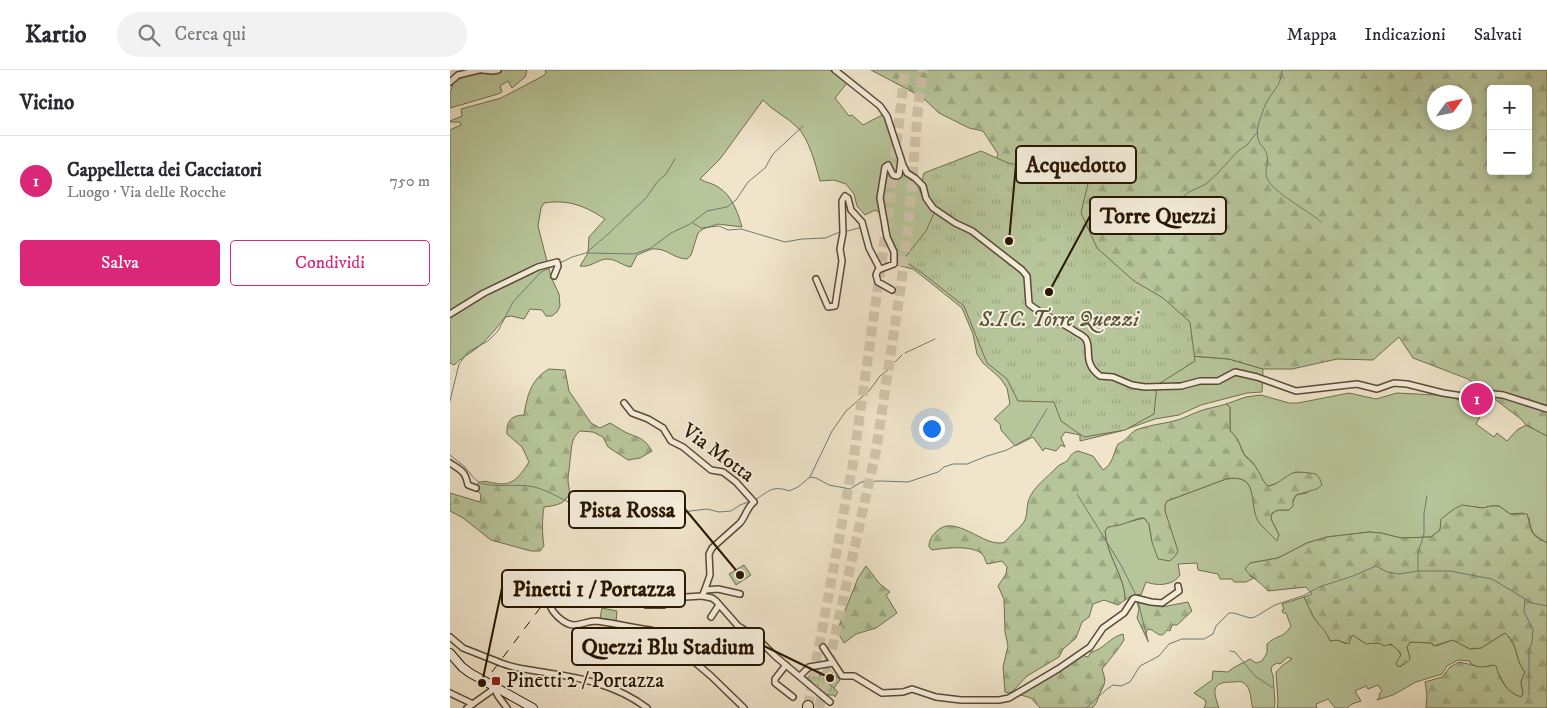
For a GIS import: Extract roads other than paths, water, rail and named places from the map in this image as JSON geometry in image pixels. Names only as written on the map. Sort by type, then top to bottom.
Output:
[{"type":"street","points":[[450,82],[458,75],[480,70],[493,72],[498,70]]},
{"type":"street","points":[[835,70],[880,106],[887,116],[892,136],[907,173],[923,186],[926,198],[933,208],[955,223],[972,231],[1022,270],[1026,276],[1029,304],[1041,313],[1086,338],[1088,360],[1100,376],[1113,377],[1132,385],[1145,387],[1181,386],[1200,381],[1218,381],[1235,372],[1257,377],[1296,391],[1357,384],[1377,389],[1394,383],[1469,397],[1485,393],[1503,395],[1547,408]]},
{"type":"street","points":[[892,290],[878,282],[876,274],[880,270],[894,264],[894,252],[887,237],[880,198],[885,167],[888,165],[893,175],[899,175],[902,157]]},
{"type":"street","points":[[816,279],[828,306],[835,306],[842,261],[840,249],[842,201],[847,196],[851,210],[862,222],[869,248],[880,270]]},
{"type":"street","points":[[450,314],[484,293],[538,267],[549,263],[558,264],[554,276]]},
{"type":"street","name":"Via Motta","points":[[624,404],[632,413],[648,419],[663,428],[671,441],[683,447],[711,470],[723,472],[736,482],[753,500],[740,523],[712,548],[708,559],[711,568],[710,575],[703,594]]},
{"type":"street","points":[[450,463],[466,474],[468,486],[476,488]]},
{"type":"street","points":[[740,594],[718,588],[703,594],[668,598],[642,592],[595,586],[576,594],[567,595],[555,592],[550,597],[548,603],[550,608],[572,625],[598,621],[651,630],[658,633],[711,676],[744,708]]},
{"type":"street","points":[[823,647],[842,676],[854,676],[882,693],[916,690],[936,697],[961,700],[999,700],[1009,698],[1058,669],[1090,647],[1103,628],[1124,614],[1133,599],[1164,602],[1179,591],[1178,586]]},
{"type":"street","points":[[642,592],[644,604],[664,605],[668,598]]},
{"type":"street","points":[[703,594],[712,598],[738,626],[756,637],[830,702]]},
{"type":"street","points":[[711,617],[719,605]]},
{"type":"street","points":[[450,637],[463,648],[498,662],[526,670],[573,677],[606,686],[628,695],[647,708]]},
{"type":"street","points":[[450,653],[462,667],[493,685],[523,706],[533,708]]},
{"type":"street","points":[[800,676],[809,667],[833,663]]},
{"type":"street","points":[[786,664],[775,679],[775,683],[793,697]]},
{"type":"street","points":[[467,708],[491,690],[493,685]]},
{"type":"street","points":[[493,685],[498,696],[508,708]]},
{"type":"street","points":[[450,693],[473,704]]},
{"type":"waterway","points":[[1282,70],[1278,86],[1266,103],[1257,133],[1259,142],[1267,155],[1266,175],[1276,190],[1321,222]]},
{"type":"waterway","points":[[587,253],[634,254],[651,248],[707,211],[727,207],[736,200],[748,182],[765,168],[773,154],[803,126]]},
{"type":"waterway","points":[[1163,215],[1189,192],[1206,184],[1238,151],[1247,145],[1257,132]]},
{"type":"waterway","points":[[560,263],[586,253],[608,234],[646,198],[657,182],[666,174],[675,159]]},
{"type":"waterway","points":[[693,223],[701,228],[719,226],[728,230],[741,229],[785,242],[825,238],[840,232]]},
{"type":"waterway","points":[[844,232],[862,227]]},
{"type":"waterway","points":[[450,401],[459,364],[468,352],[488,341],[498,331],[513,302],[541,272],[556,265]]},
{"type":"waterway","points":[[905,353],[935,339]]},
{"type":"waterway","points":[[895,362],[902,355]]},
{"type":"waterway","points":[[810,477],[832,431],[846,411],[869,391],[880,376],[893,366]]},
{"type":"waterway","points":[[755,500],[775,489],[789,491],[798,487],[810,477],[829,485],[850,489],[861,482],[908,482],[938,472],[944,467],[953,464],[967,464],[1007,450],[1030,437],[1047,409]]},
{"type":"waterway","points":[[450,455],[481,483],[534,487],[549,492],[590,512],[599,514],[615,514],[646,506],[660,508],[666,513],[679,514],[707,509],[719,512],[731,511],[751,501]]},
{"type":"waterway","points":[[1077,494],[1121,565],[1137,597]]},
{"type":"waterway","points":[[1418,571],[1418,553],[1424,534],[1424,513],[1427,496]]},
{"type":"waterway","points":[[1086,708],[1113,685],[1121,686],[1130,682],[1140,666],[1159,656],[1169,644],[1182,639],[1204,639],[1213,634],[1216,626],[1229,613],[1250,618],[1255,617],[1275,605],[1376,566],[1387,572],[1399,574],[1418,571],[1450,571],[1492,579],[1532,603],[1547,606]]},
{"type":"waterway","points":[[1525,599],[1524,612],[1533,629],[1529,651],[1529,695]]},
{"type":"waterway","points":[[1138,601],[1148,642]]},
{"type":"waterway","points":[[1230,651],[1235,652],[1255,676],[1273,688]]},
{"type":"tunnel","points":[[808,706],[853,463],[889,209],[905,70]]},
{"type":"tunnel","points":[[819,708],[876,451],[901,285],[923,70]]},
{"type":"railway","points":[[492,672],[540,608]]},
{"type":"place","name":"Acquedotto","points":[[1009,241]]},
{"type":"place","name":"Torre Quezzi","points":[[1049,292]]},
{"type":"place","name":"Cappelletta dei Cacciatori","points":[[1477,399]]},
{"type":"place","name":"Pista Rossa","points":[[740,575]]},
{"type":"place","name":"Quezzi Blu Stadium","points":[[830,678]]},
{"type":"place","name":"Pinetti 2 / Portazza","points":[[496,681]]},
{"type":"place","name":"Pinetti 1 / Portazza","points":[[482,683]]},
{"type":"park label","name":"S.I.C. Torre Quezzi","points":[[1059,320]]}]
